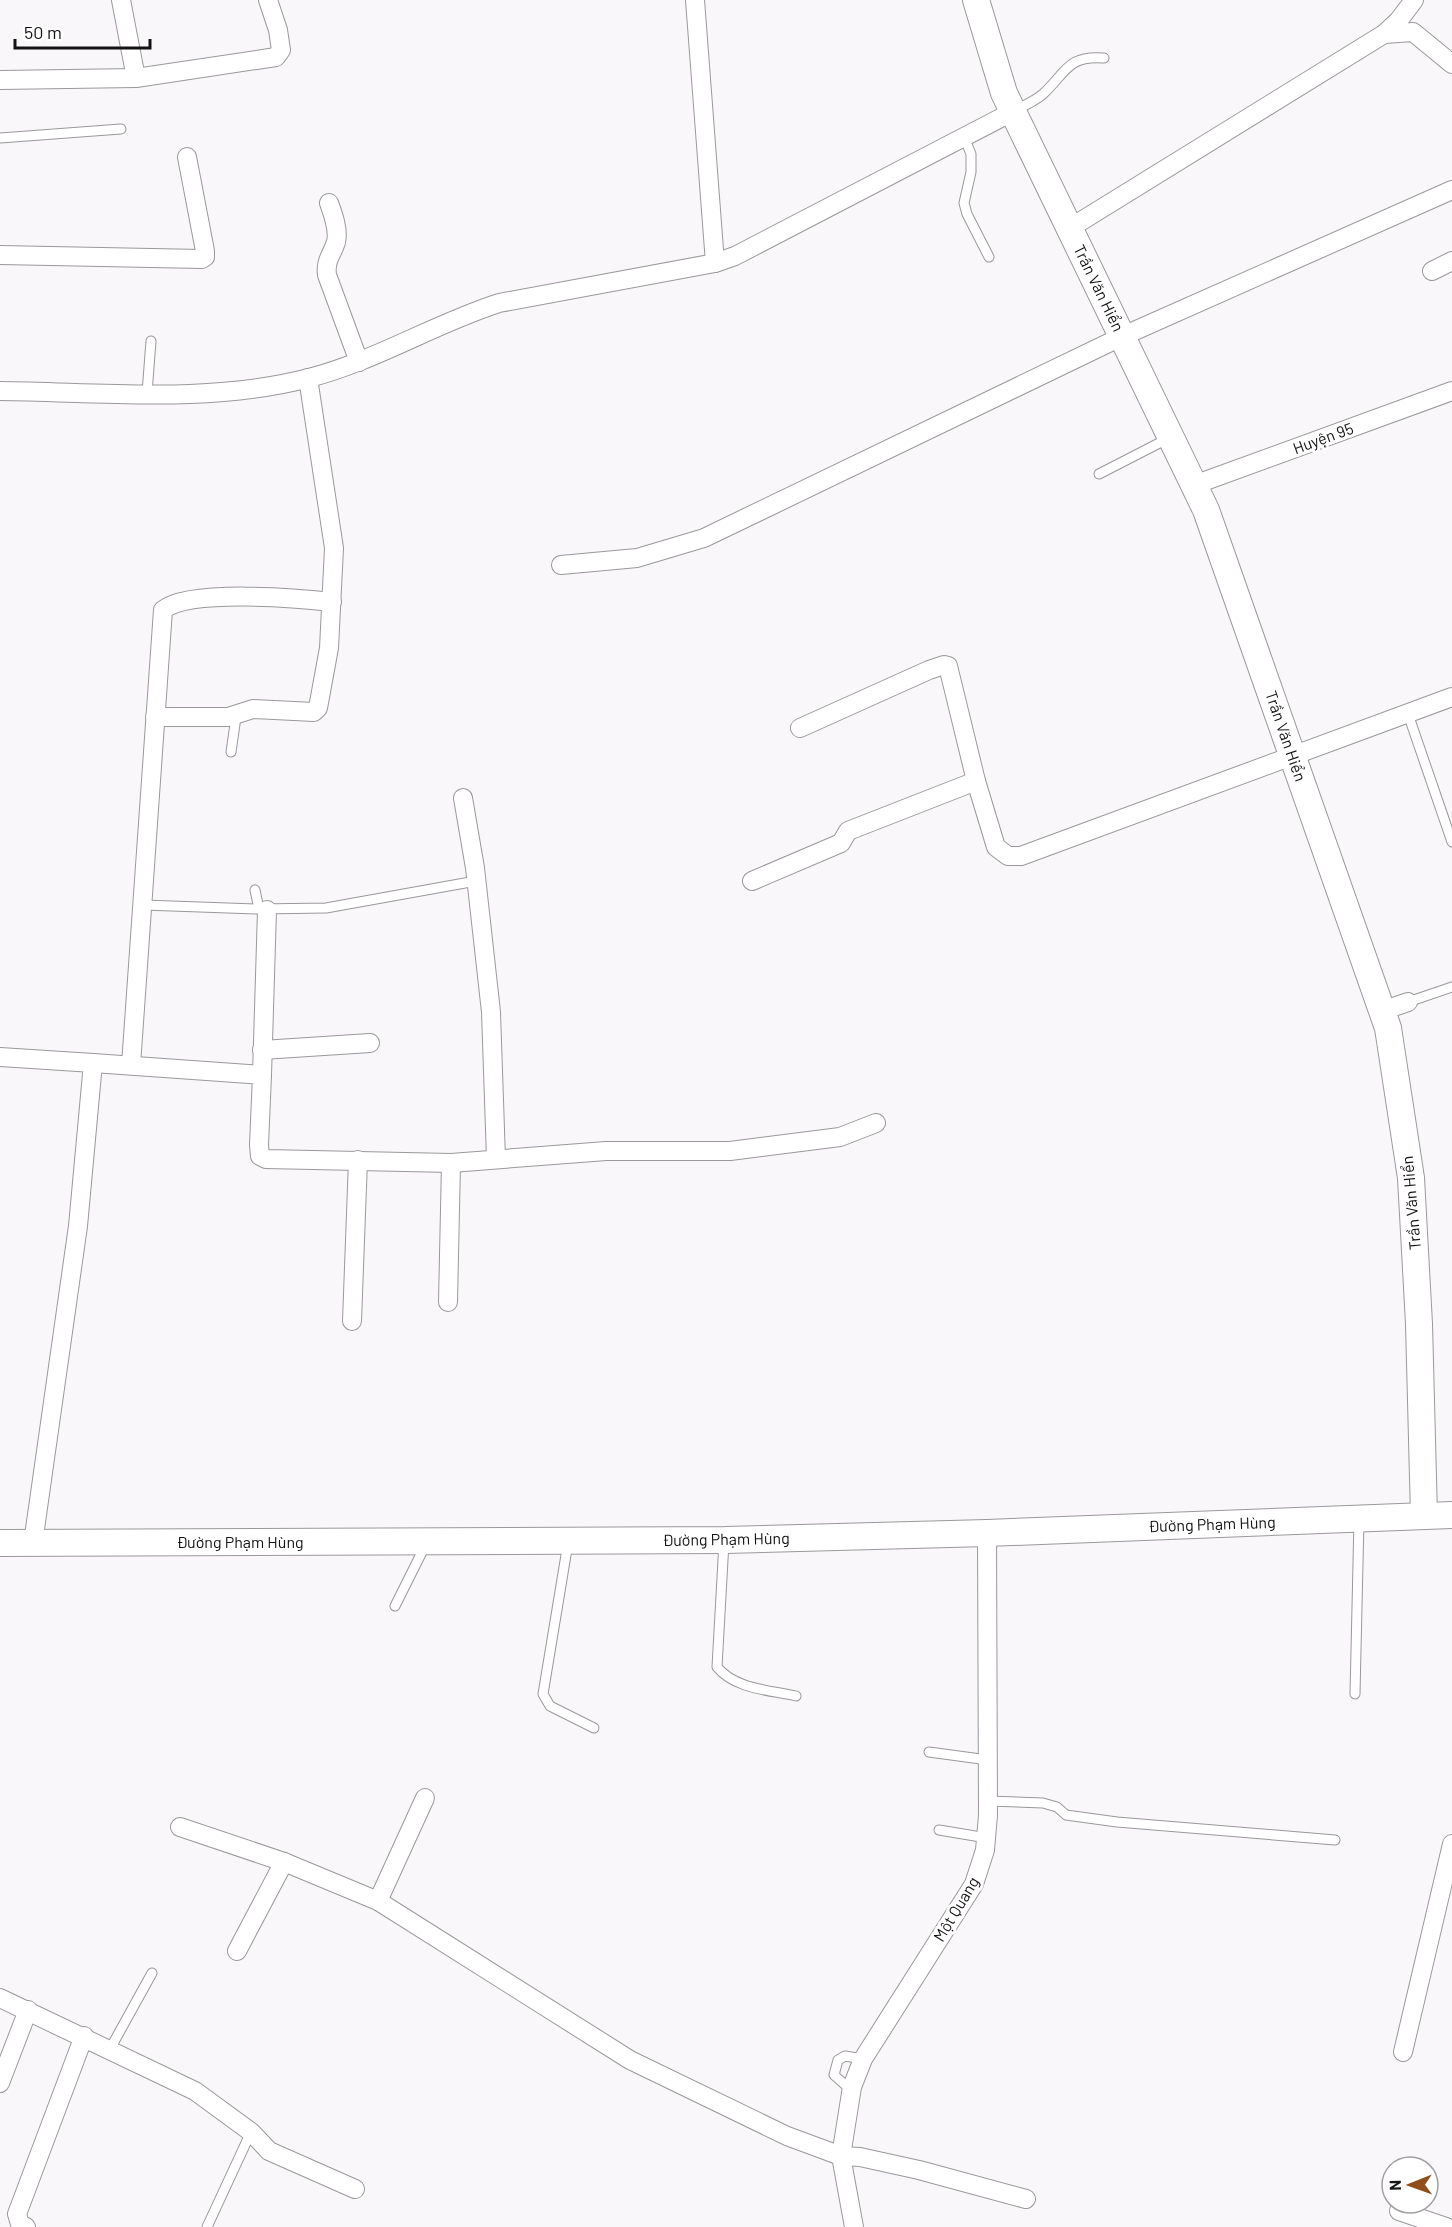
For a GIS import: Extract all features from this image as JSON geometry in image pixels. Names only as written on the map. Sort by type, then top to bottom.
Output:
[{"type":"street","points":[[121,0],[136,78]]},
{"type":"street","points":[[0,80],[136,78],[276,57],[281,50],[278,30],[268,0]]},
{"type":"street","points":[[695,0],[715,263]]},
{"type":"street","name":"Trần Văn Hiển","points":[[976,0],[1004,93],[1085,219],[1140,328],[1171,437],[1206,510],[1303,751],[1396,1006],[1388,1028],[1411,1178],[1419,1329],[1424,1516]]},
{"type":"street","points":[[1085,219],[1384,34],[1399,20],[1414,0]]},
{"type":"street","points":[[1384,34],[1413,32],[1452,64]]},
{"type":"street","points":[[0,391],[215,393],[308,378],[359,362],[467,314],[499,303],[715,263],[735,256],[1014,111]]},
{"type":"street","points":[[0,255],[202,259],[205,257],[205,251],[187,157]]},
{"type":"street","points":[[561,565],[637,558],[704,538],[1140,328],[1452,190]]},
{"type":"street","points":[[329,203],[335,219],[336,240],[326,261],[327,275],[359,362]]},
{"type":"street","points":[[1432,271],[1452,261]]},
{"type":"street","points":[[155,717],[236,717],[253,709],[314,712],[318,708],[329,648],[333,537],[308,378]]},
{"type":"street","name":"Huyện 95","points":[[1194,485],[1452,391]]},
{"type":"street","points":[[131,1065],[163,610],[179,603],[268,595],[332,602]]},
{"type":"street","points":[[800,728],[929,670],[944,665],[948,666],[976,781],[996,847],[1008,856],[1021,856],[1452,698]]},
{"type":"street","points":[[752,880],[841,843],[851,830],[976,781]]},
{"type":"street","points":[[463,798],[476,881],[491,1012],[496,1159]]},
{"type":"street","points":[[263,909],[260,1156],[266,1159],[451,1163],[606,1151],[757,1149],[840,1137],[876,1123]]},
{"type":"street","points":[[262,1050],[370,1043]]},
{"type":"street","points":[[0,1057],[262,1075]]},
{"type":"street","points":[[33,1543],[78,1226],[93,1063]]},
{"type":"street","points":[[352,1321],[358,1160]]},
{"type":"street","points":[[448,1302],[451,1163]]},
{"type":"street","name":"Đường Phạm Hùng","points":[[0,1543],[725,1540],[987,1533],[1452,1515]]},
{"type":"street","name":"Một Quang","points":[[854,2227],[841,2156],[852,2091],[863,2059],[974,1884],[987,1838],[987,1533]]},
{"type":"street","points":[[378,1901],[425,1798]]},
{"type":"street","points":[[180,1827],[284,1862],[378,1901],[630,2061],[787,2136],[841,2156],[860,2157],[919,2170],[1026,2199]]},
{"type":"street","points":[[1403,2052],[1444,1911],[1452,1844]]},
{"type":"street","points":[[237,1951],[284,1862]]},
{"type":"street","points":[[0,1998],[84,2036],[195,2091],[251,2132],[269,2151],[280,2158],[355,2189]]},
{"type":"street","points":[[0,2084],[28,2010]]},
{"type":"street","points":[[26,2227],[20,2224],[17,2214],[84,2036]]},
{"type":"street","points":[[1411,2215],[1446,2227]]},
{"type":"lane","points":[[1014,111],[1043,94],[1066,67],[1086,57],[1104,58]]},
{"type":"lane","points":[[0,138],[121,129]]},
{"type":"lane","points":[[964,137],[971,154],[971,172],[964,203],[967,214],[989,257]]},
{"type":"lane","points":[[147,393],[151,341]]},
{"type":"lane","points":[[1098,474],[1171,437]]},
{"type":"lane","points":[[1408,714],[1452,842]]},
{"type":"lane","points":[[231,752],[236,717]]},
{"type":"lane","points":[[143,904],[263,909],[326,908],[476,881]]},
{"type":"lane","points":[[255,890],[263,909]]},
{"type":"lane","points":[[1396,1006],[1452,987]]},
{"type":"lane","points":[[1355,1694],[1360,1518]]},
{"type":"lane","points":[[725,1540],[717,1667],[726,1678],[741,1684],[796,1696]]},
{"type":"lane","points":[[395,1606],[427,1541]]},
{"type":"lane","points":[[569,1541],[543,1694],[549,1706],[594,1728]]},
{"type":"lane","points":[[929,1752],[988,1760]]},
{"type":"lane","points":[[988,1801],[1043,1803],[1057,1807],[1066,1815],[1117,1822],[1335,1840]]},
{"type":"lane","points":[[939,1830],[987,1838]]},
{"type":"lane","points":[[110,2049],[152,1973]]},
{"type":"lane","points":[[207,2227],[251,2132]]}]
